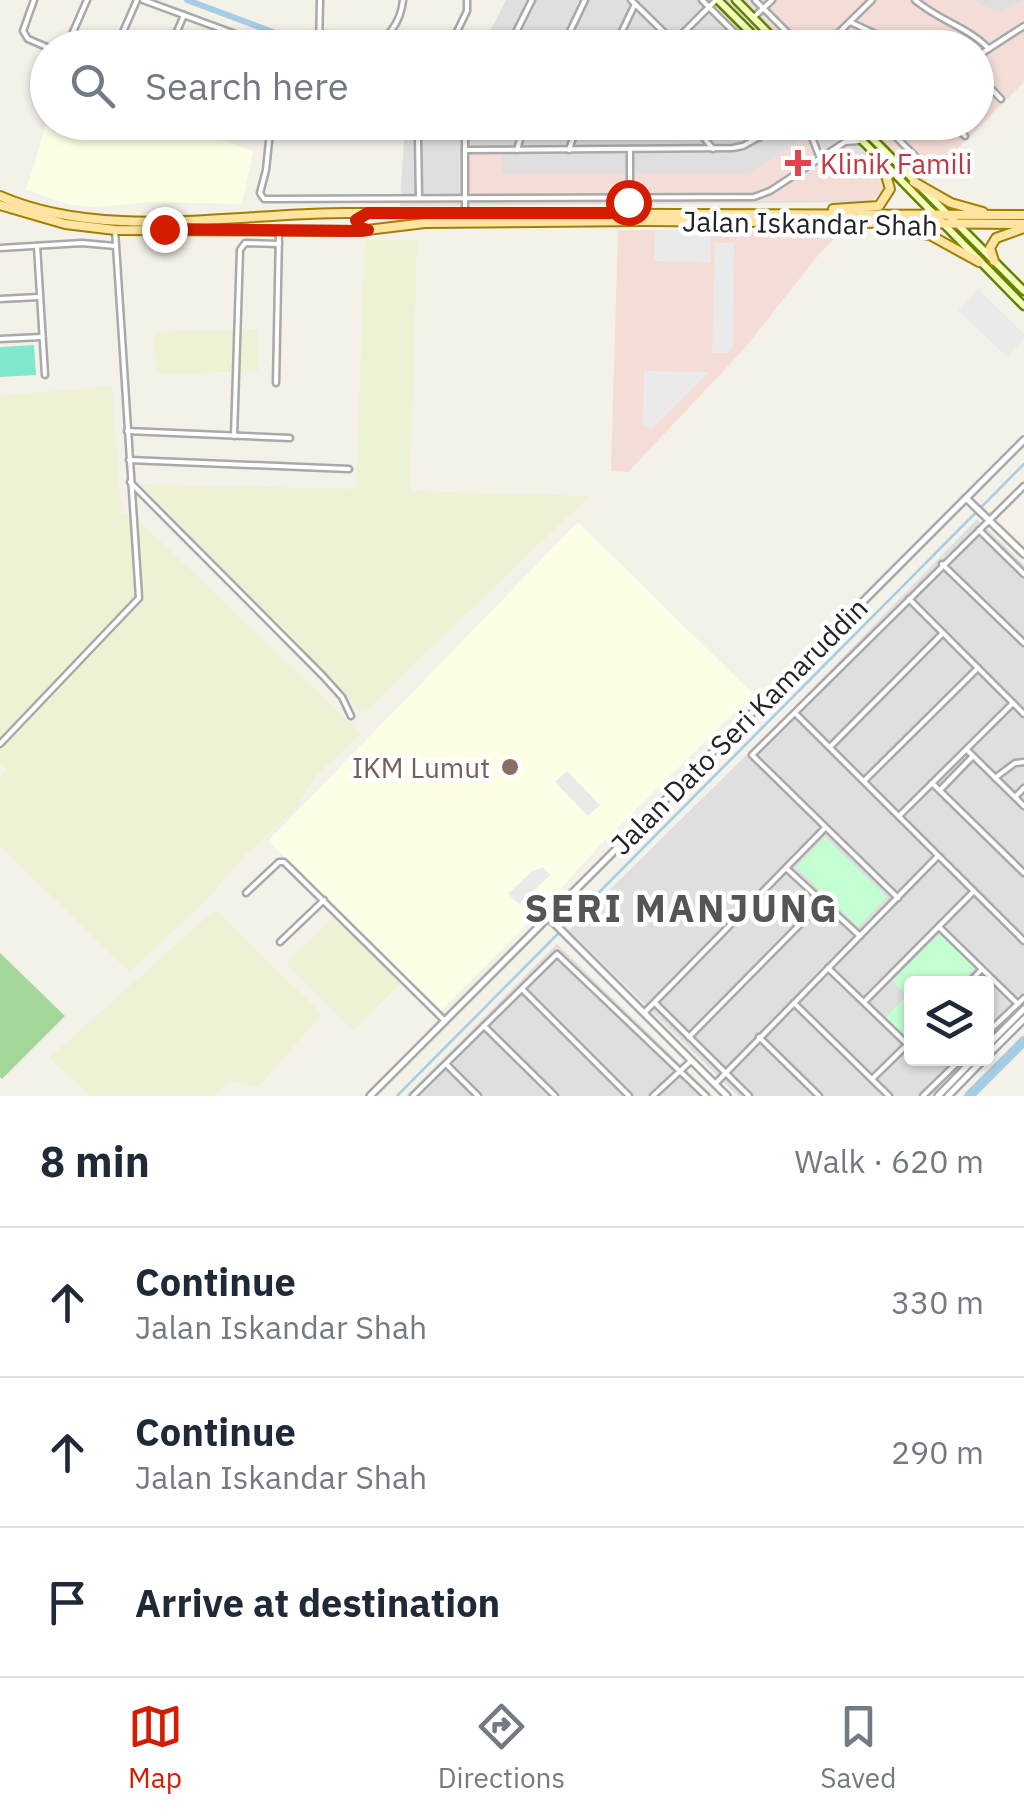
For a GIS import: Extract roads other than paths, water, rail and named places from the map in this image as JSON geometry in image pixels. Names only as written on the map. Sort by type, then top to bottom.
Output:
[{"type":"main road","points":[[717,0],[748,30]]},
{"type":"main road","points":[[736,0],[766,30]]},
{"type":"main road","points":[[754,18],[755,30]]},
{"type":"main road","points":[[872,140],[1024,291]]},
{"type":"main road","points":[[862,141],[1024,306]]},
{"type":"main road","points":[[794,213],[879,206],[890,188],[882,162]]},
{"type":"main road","points":[[914,182],[951,203],[1000,215]]},
{"type":"main road","name":"Jalan Iskandar Shah","points":[[0,196],[56,214],[123,220],[331,213],[1024,215]]},
{"type":"main road","name":"Jalan Iskandar Shah","points":[[0,205],[54,222],[115,230],[335,231],[456,223],[644,221],[1024,226]]},
{"type":"main road","points":[[331,213],[344,220],[343,226],[335,231]]},
{"type":"main road","points":[[368,213],[356,220],[368,230]]},
{"type":"main road","points":[[859,225],[930,234],[979,262]]},
{"type":"main road","points":[[994,261],[990,248],[996,238],[1024,226]]},
{"type":"street","points":[[30,41],[23,32],[34,0]]},
{"type":"street","points":[[74,30],[87,0]]},
{"type":"street","points":[[125,30],[140,0],[225,30]]},
{"type":"street","points":[[319,30],[320,0]]},
{"type":"street","points":[[391,30],[402,12],[403,0]]},
{"type":"street","points":[[457,30],[468,0]]},
{"type":"street","points":[[517,30],[532,0]]},
{"type":"street","points":[[571,30],[585,0]]},
{"type":"street","points":[[702,0],[732,30]]},
{"type":"street","points":[[686,30],[717,0]]},
{"type":"street","points":[[755,0],[785,30]]},
{"type":"street","points":[[754,18],[772,0]]},
{"type":"street","points":[[842,30],[872,0]]},
{"type":"street","points":[[915,0],[963,30]]},
{"type":"street","points":[[621,30],[633,2],[662,30]]},
{"type":"street","points":[[178,30],[184,15]]},
{"type":"street","points":[[850,22],[867,30]]},
{"type":"street","points":[[994,46],[1024,26]]},
{"type":"street","points":[[994,92],[1001,99]]},
{"type":"street","points":[[269,140],[260,193],[264,199],[760,196],[845,142],[862,141]]},
{"type":"street","points":[[418,140],[419,198]]},
{"type":"street","points":[[466,214],[467,140]]},
{"type":"street","points":[[517,150],[520,140]]},
{"type":"street","points":[[568,150],[572,140]]},
{"type":"street","points":[[705,140],[712,149]]},
{"type":"street","points":[[465,150],[712,149],[743,146],[756,140]]},
{"type":"street","points":[[813,140],[820,158]]},
{"type":"street","points":[[895,140],[930,172]]},
{"type":"street","points":[[621,213],[630,198],[630,149]]},
{"type":"street","points":[[630,198],[642,213]]},
{"type":"street","points":[[276,383],[279,229]]},
{"type":"street","points":[[0,744],[137,602],[115,230]]},
{"type":"street","points":[[0,248],[96,243],[116,246]]},
{"type":"street","points":[[234,436],[240,250],[245,243],[278,244]]},
{"type":"street","points":[[37,246],[45,374]]},
{"type":"street","points":[[0,300],[39,297]]},
{"type":"street","points":[[0,339],[42,336]]},
{"type":"street","points":[[127,430],[290,438]]},
{"type":"street","name":"Jalan Dato Seri Kamaruddin","points":[[370,1096],[1024,440]]},
{"type":"street","points":[[129,460],[348,469]]},
{"type":"street","points":[[130,482],[323,676],[342,697],[351,716]]},
{"type":"street","points":[[898,898],[752,754],[1024,486]]},
{"type":"street","points":[[966,498],[1024,554]]},
{"type":"street","points":[[979,530],[1024,574]]},
{"type":"street","points":[[942,564],[1024,644]]},
{"type":"street","points":[[909,599],[1024,714]]},
{"type":"street","points":[[830,747],[943,633]]},
{"type":"street","points":[[864,782],[978,668]]},
{"type":"street","points":[[898,816],[1013,703]]},
{"type":"street","points":[[795,714],[1024,941]]},
{"type":"street","points":[[966,749],[1024,806]]},
{"type":"street","points":[[940,790],[973,756]]},
{"type":"street","points":[[995,778],[1015,763],[1024,762]]},
{"type":"street","points":[[932,783],[1024,873]]},
{"type":"street","points":[[1015,797],[1024,788]]},
{"type":"street","points":[[644,1013],[825,828]]},
{"type":"street","points":[[715,1084],[938,856]]},
{"type":"street","points":[[246,893],[282,861],[445,1021]]},
{"type":"street","points":[[786,868],[860,936]]},
{"type":"street","points":[[864,1002],[973,891]]},
{"type":"street","points":[[280,942],[324,900]]},
{"type":"street","points":[[690,1037],[823,901]]},
{"type":"street","points":[[548,918],[678,1048],[706,1096]]},
{"type":"street","points":[[939,926],[1021,1006]]},
{"type":"street","points":[[413,1096],[555,955],[685,1065],[699,1068],[727,1096]]},
{"type":"street","points":[[828,968],[904,1038]]},
{"type":"street","points":[[975,976],[982,969]]},
{"type":"street","points":[[521,988],[629,1096]]},
{"type":"street","points":[[994,1037],[1024,998]]},
{"type":"street","points":[[654,1002],[749,1096]]},
{"type":"street","points":[[794,1003],[889,1096]]},
{"type":"street","points":[[994,1028],[1021,1006]]},
{"type":"street","points":[[994,1050],[1024,1019]]},
{"type":"street","points":[[484,1026],[555,1096]]},
{"type":"street","points":[[760,1037],[818,1096]]},
{"type":"street","points":[[872,1079],[904,1047]]},
{"type":"street","points":[[445,1064],[478,1096]]},
{"type":"street","points":[[654,1096],[685,1065]]},
{"type":"street","points":[[924,1096],[954,1066]]},
{"type":"street","points":[[938,1096],[967,1066]]},
{"type":"street","points":[[948,1096],[978,1066]]},
{"type":"waterway","points":[[187,0],[268,30]]},
{"type":"waterway","points":[[397,1096],[1024,464]]},
{"type":"waterway","points":[[969,1096],[1024,1041]]},
{"type":"place","name":"Klinik Famili","points":[[798,163]]},
{"type":"place","name":"IKM Lumut","points":[[510,767]]},
{"type":"district","name":"SERI MANJUNG","points":[[682,907]]}]
